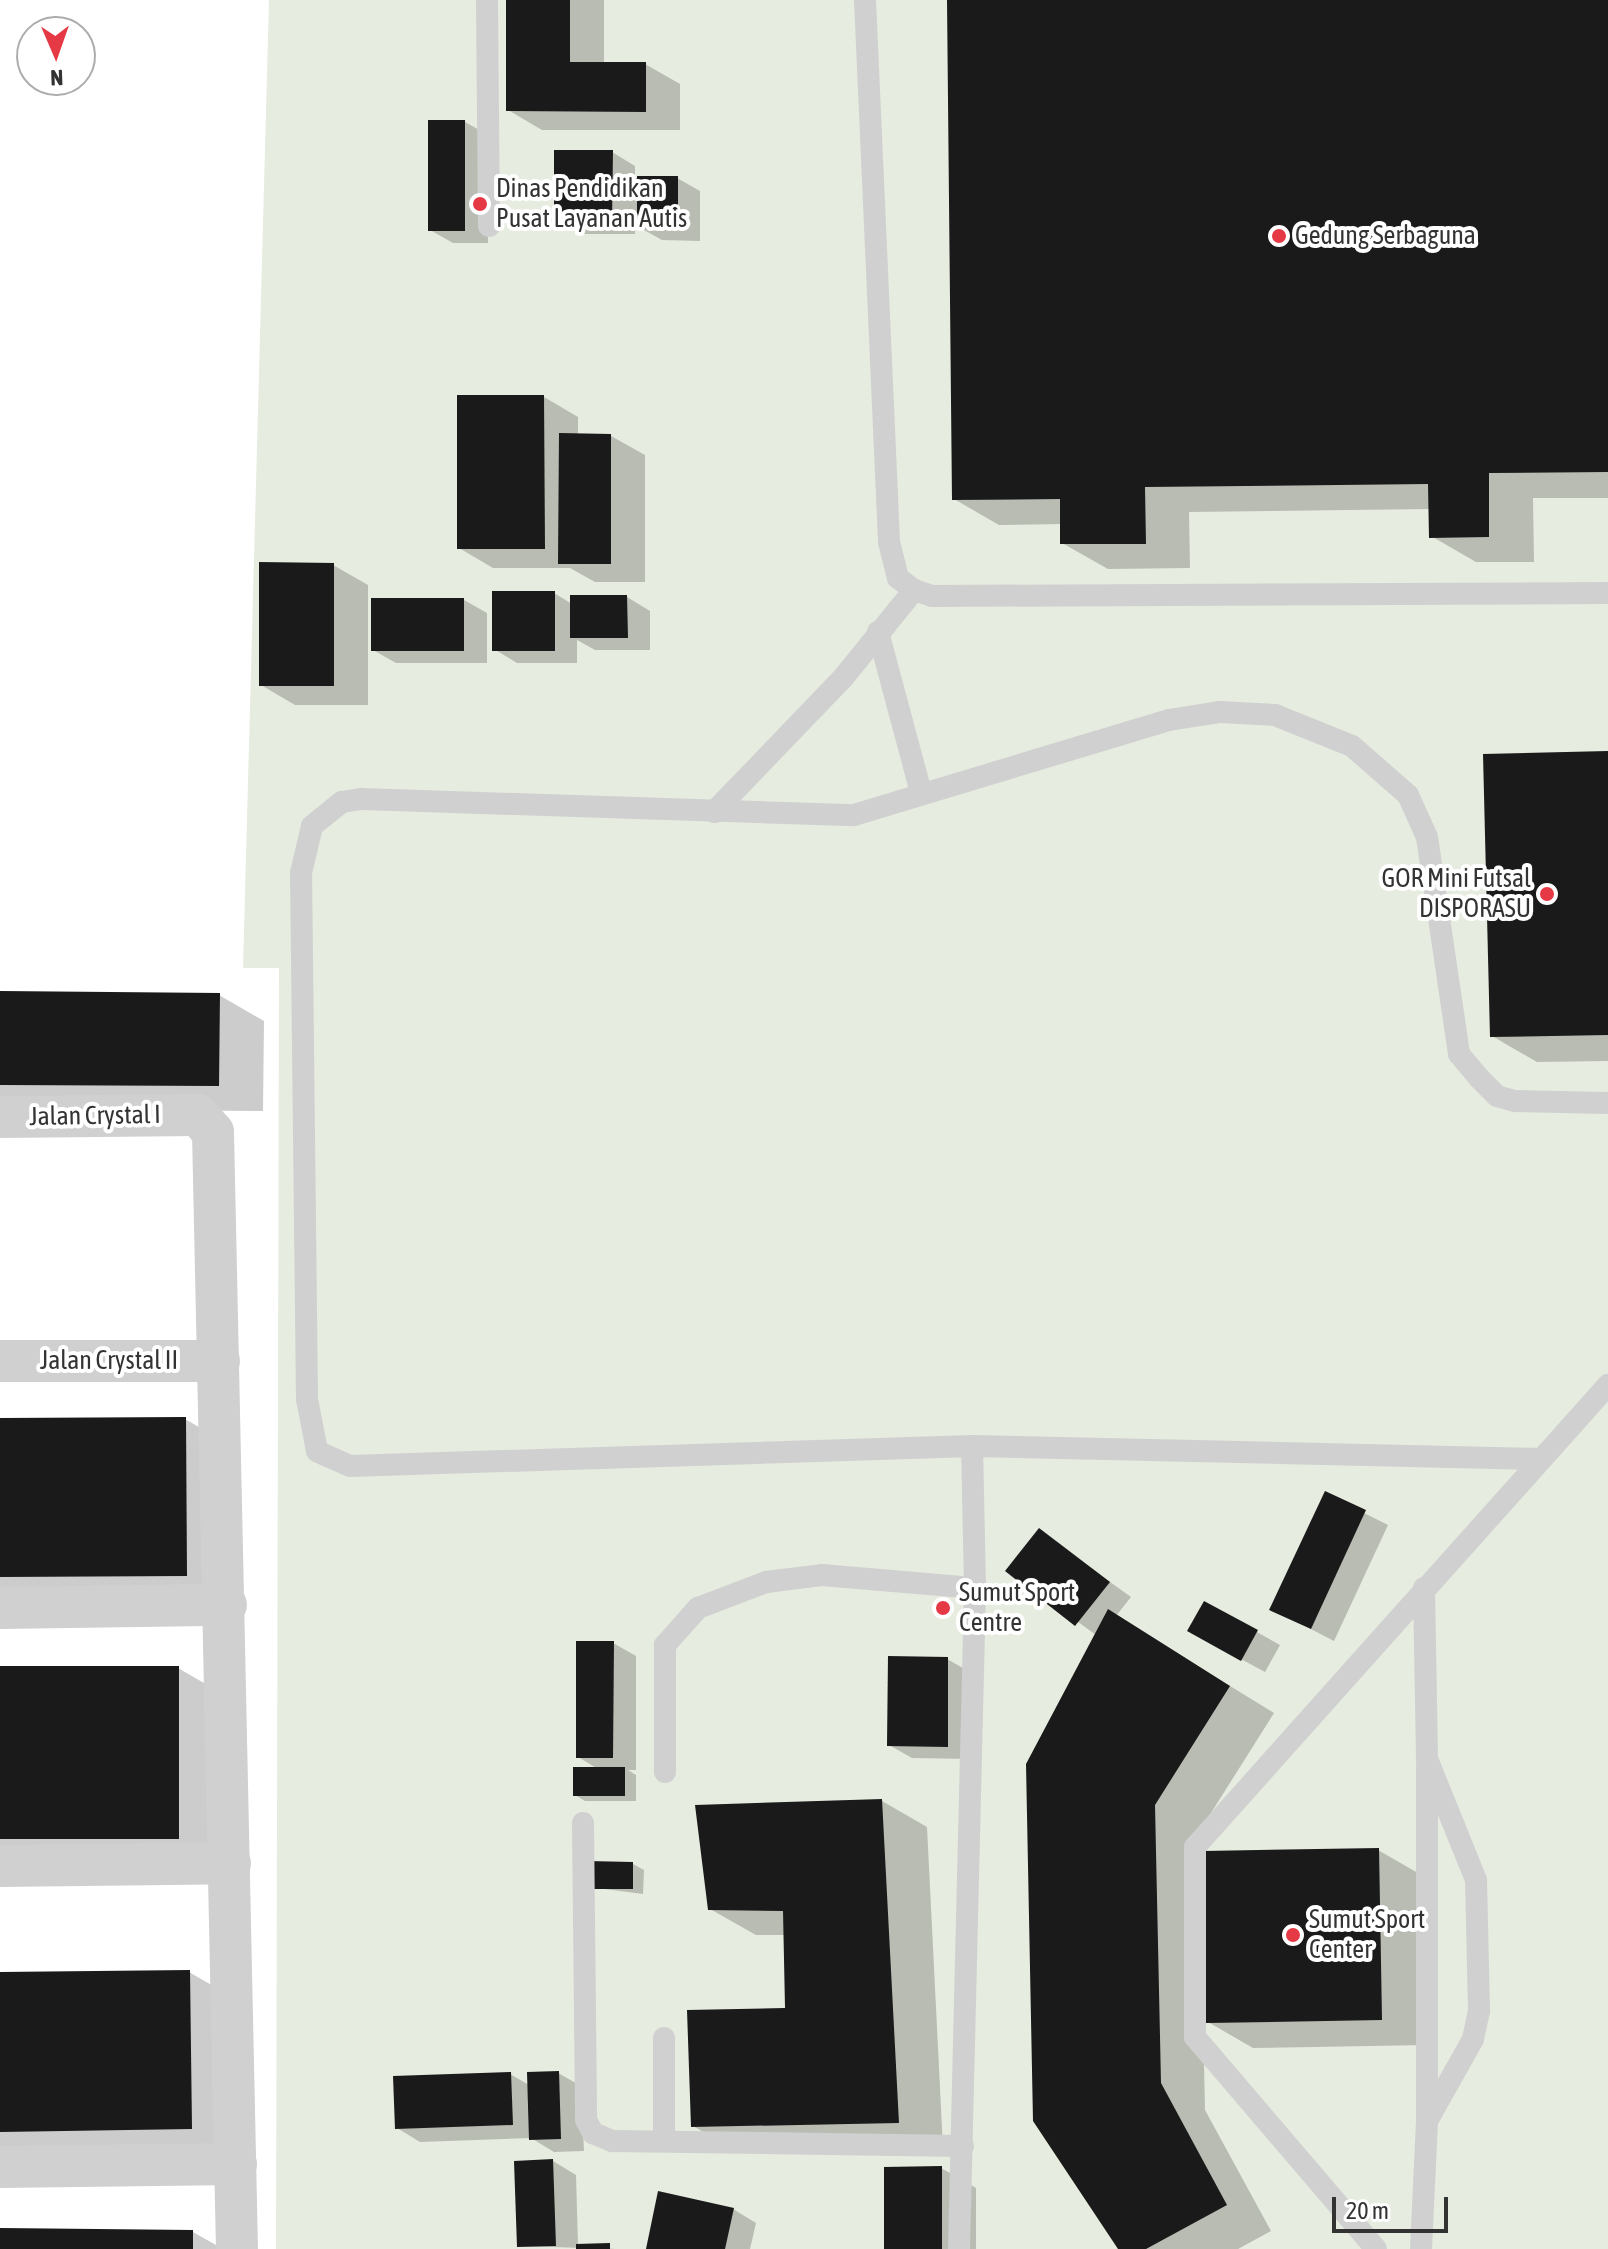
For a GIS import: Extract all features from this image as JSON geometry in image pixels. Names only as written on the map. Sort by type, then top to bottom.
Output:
[{"type":"street","name":"Jalan Crystal I","points":[[0,1117],[191,1115],[206,1120],[215,1140],[219,1361]]},
{"type":"street","name":"Jalan Crystal II","points":[[0,1361],[219,1361]]},
{"type":"street","points":[[219,1361],[237,2249]]},
{"type":"street","points":[[0,1608],[226,1605]]},
{"type":"street","points":[[0,1866],[230,1863]]},
{"type":"street","points":[[0,2167],[236,2164]]},
{"type":"lane","points":[[487,0],[489,226]]},
{"type":"lane","points":[[865,0],[889,542],[898,578],[914,590],[932,596],[1608,593]]},
{"type":"lane","points":[[714,812],[843,678],[914,590]]},
{"type":"lane","points":[[878,632],[921,793]]},
{"type":"lane","points":[[1540,1459],[972,1446],[350,1466],[317,1451],[310,1436],[301,873],[312,826],[342,802],[362,799],[854,815],[1169,720],[1220,712],[1275,715],[1316,729],[1389,772],[1427,837],[1459,1054],[1497,1096],[1608,1103]]},
{"type":"lane","points":[[1376,2249],[1195,2037],[1193,1854],[1204,1831],[1608,1385]]},
{"type":"lane","points":[[959,2249],[975,1588],[972,1446]]},
{"type":"lane","points":[[665,1772],[665,1645],[698,1608],[766,1582],[822,1575],[975,1588]]},
{"type":"lane","points":[[1421,2249],[1427,2121],[1424,1588]]},
{"type":"lane","points":[[1427,1759],[1476,1880],[1479,2011],[1473,2039],[1427,2121]]},
{"type":"lane","points":[[583,1823],[586,2120],[601,2138],[963,2146]]},
{"type":"lane","points":[[664,2038],[664,2140]]},
{"type":"shaded area","name":"Sumut Sport Centre","points":[[269,0],[1608,0],[1608,2249],[276,2249],[279,968],[243,968]]},
{"type":"building","points":[[506,0],[570,0],[570,62],[646,62],[646,112],[506,111]]},
{"type":"building","name":"Gedung Serbaguna","points":[[947,0],[1608,0],[1608,472],[1489,473],[1489,537],[1429,538],[1428,484],[1145,487],[1146,544],[1060,544],[1060,499],[952,500]]},
{"type":"building","points":[[428,120],[465,120],[465,231],[428,231]]},
{"type":"building","points":[[554,150],[613,150],[612,222],[554,222]]},
{"type":"building","points":[[637,176],[678,176],[678,229],[637,228]]},
{"type":"building","points":[[457,395],[544,395],[545,549],[457,549]]},
{"type":"building","points":[[559,433],[611,434],[611,564],[558,564]]},
{"type":"building","points":[[259,562],[334,563],[334,686],[259,686]]},
{"type":"building","points":[[492,591],[555,591],[555,651],[492,651]]},
{"type":"building","points":[[570,595],[627,595],[628,638],[570,638]]},
{"type":"building","points":[[371,598],[464,598],[464,651],[371,651]]},
{"type":"building","name":"GOR Mini Futsal DISPORASU","points":[[1608,751],[1608,1035],[1490,1037],[1483,754]]},
{"type":"building","points":[[0,991],[220,993],[219,1086],[0,1085]]},
{"type":"building","points":[[186,1417],[187,1576],[0,1577],[0,1418]]},
{"type":"building","points":[[1325,1491],[1366,1510],[1311,1629],[1269,1610]]},
{"type":"building","points":[[1039,1528],[1110,1582],[1075,1626],[1005,1571]]},
{"type":"building","points":[[1204,1601],[1258,1630],[1241,1661],[1187,1631]]},
{"type":"building","points":[[1108,1609],[1230,1686],[1155,1805],[1161,2083],[1227,2205],[1146,2249],[1118,2249],[1033,2121],[1026,1764]]},
{"type":"building","points":[[576,1641],[614,1641],[613,1758],[576,1758]]},
{"type":"building","points":[[888,1656],[948,1657],[948,1747],[887,1746]]},
{"type":"building","points":[[0,1666],[179,1666],[179,1839],[0,1839]]},
{"type":"building","points":[[573,1767],[625,1767],[625,1796],[573,1796]]},
{"type":"building","points":[[882,1799],[899,2123],[691,2127],[687,2010],[785,2008],[783,1911],[708,1910],[695,1805]]},
{"type":"building","name":"Sumut Sport Center","points":[[1379,1848],[1382,2020],[1206,2023],[1204,1851]]},
{"type":"building","points":[[587,1861],[633,1862],[633,1889],[587,1889]]},
{"type":"building","points":[[190,1970],[192,2129],[0,2132],[0,1972]]},
{"type":"building","points":[[559,2071],[561,2139],[529,2140],[527,2072]]},
{"type":"building","points":[[511,2072],[513,2125],[395,2129],[393,2076]]},
{"type":"building","points":[[553,2159],[556,2246],[517,2247],[514,2161]]},
{"type":"building","points":[[942,2166],[942,2249],[884,2249],[884,2167]]},
{"type":"building","points":[[658,2191],[734,2208],[725,2249],[646,2249]]},
{"type":"building","points":[[0,2228],[193,2230],[193,2249],[0,2249]]},
{"type":"building","points":[[610,2243],[610,2249],[576,2249],[576,2244]]},
{"type":"place","name":"Dinas Pendidikan Pusat Layanan Autis","points":[[480,204]]},
{"type":"place","name":"Gedung Serbaguna","points":[[1279,236]]},
{"type":"place","name":"GOR Mini Futsal DISPORASU","points":[[1547,894]]},
{"type":"place","name":"Sumut Sport Centre","points":[[943,1608]]},
{"type":"place","name":"Sumut Sport Center","points":[[1293,1935]]}]
